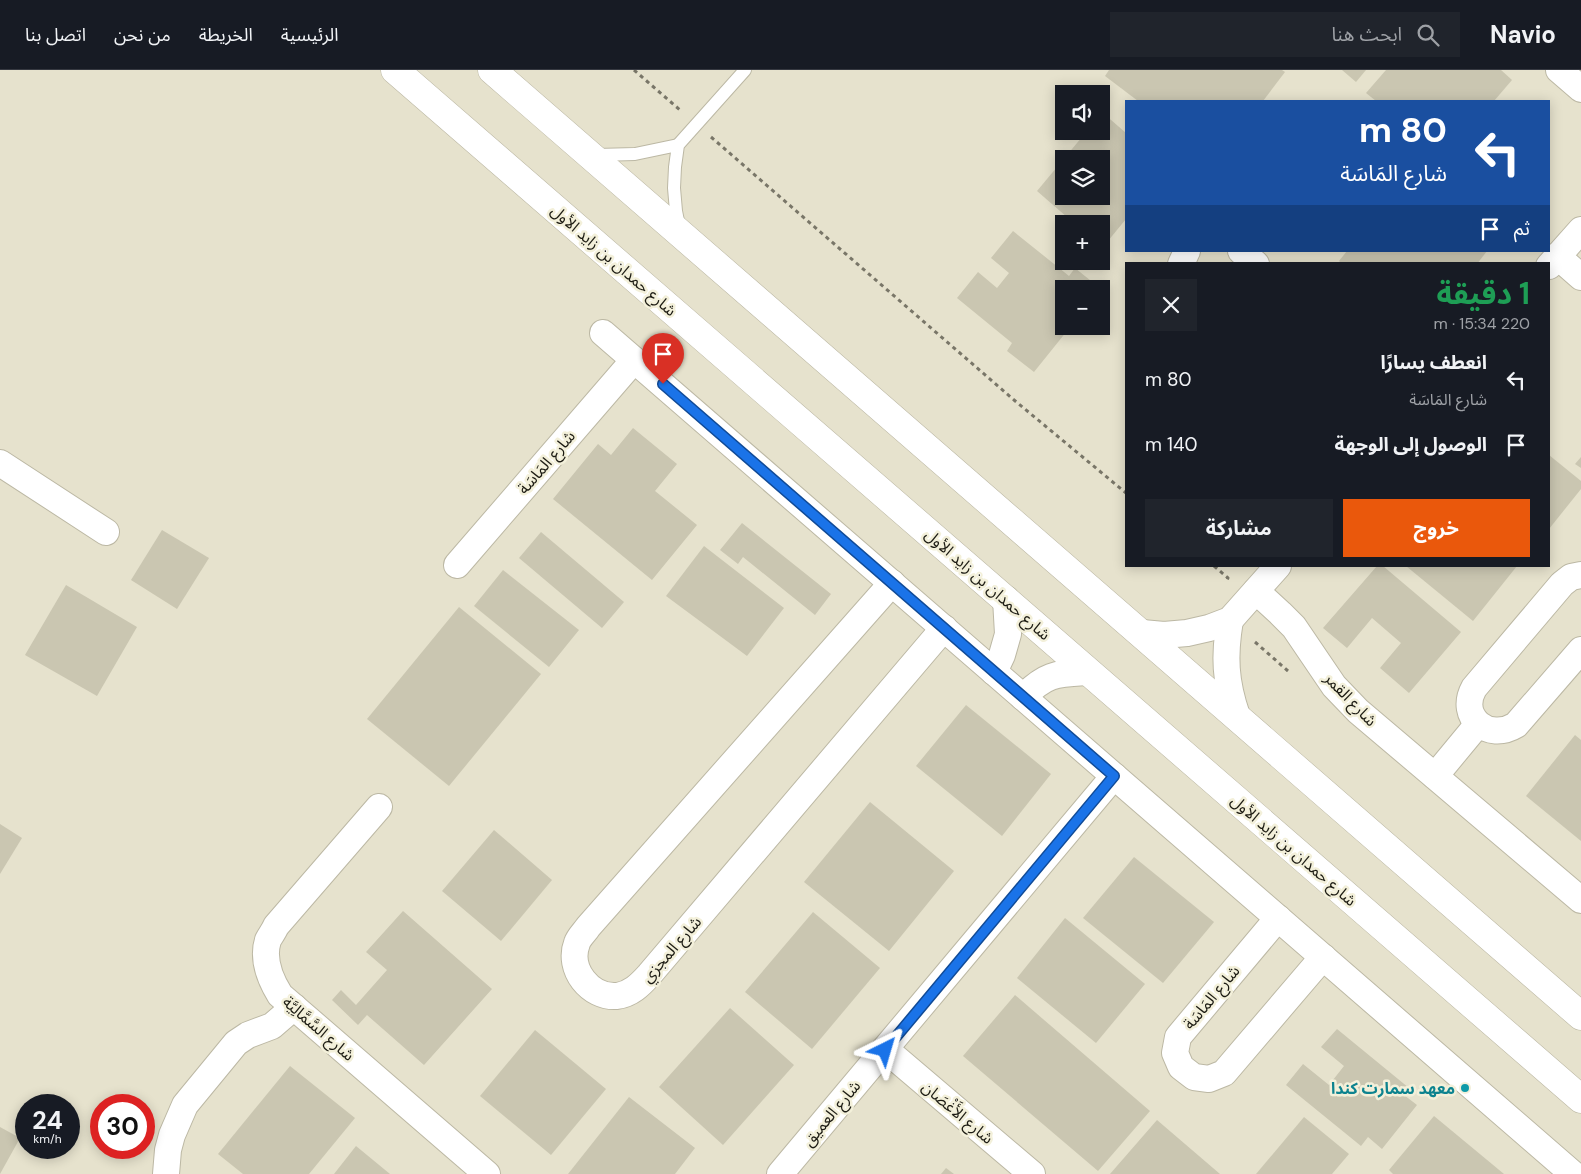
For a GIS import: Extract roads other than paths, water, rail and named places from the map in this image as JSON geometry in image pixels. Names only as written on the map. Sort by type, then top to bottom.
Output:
[{"type":"main road","name":"شارع حمدان بن زايد الأول","points":[[395,70],[1581,1099]]},
{"type":"main road","points":[[492,70],[1581,1016]]},
{"type":"street","points":[[1559,70],[1581,89]]},
{"type":"street","points":[[1581,230],[1553,261],[1581,277]]},
{"type":"street","points":[[1242,252],[1254,262]]},
{"type":"street","points":[[603,333],[1572,1174]]},
{"type":"street","name":"شارع المَاسَة","points":[[457,565],[634,360]]},
{"type":"street","points":[[0,463],[106,532]]},
{"type":"street","points":[[1142,633],[1164,635],[1187,633],[1209,628],[1230,620],[1277,567]]},
{"type":"street","points":[[1581,575],[1571,577],[1562,584],[1474,688],[1469,702],[1470,712],[1478,724],[1486,730],[1498,732],[1508,730],[1516,725],[1581,650]]},
{"type":"street","name":"شارع المجزي","points":[[892,583],[588,927],[577,943],[574,962],[582,980],[598,993],[617,996],[635,990],[944,628]]},
{"type":"street","name":"شارع القمر","points":[[1256,592],[1294,627],[1324,672],[1358,711],[1581,900]]},
{"type":"street","points":[[994,672],[1002,655],[1008,634],[1006,600]]},
{"type":"street","points":[[1230,620],[1226,644],[1225,669],[1229,693],[1237,716]]},
{"type":"street","points":[[1023,697],[1037,683],[1054,674],[1089,672]]},
{"type":"street","points":[[1436,776],[1478,724]]},
{"type":"street","name":"شارع العميق","points":[[780,1174],[1114,776]]},
{"type":"street","name":"شارع السَّمَّالِيَّة","points":[[379,807],[276,926],[268,941],[266,960],[270,978],[280,994],[294,1007],[487,1174]]},
{"type":"street","name":"شارع المَاسَة","points":[[1278,918],[1178,1037],[1175,1052],[1181,1067],[1194,1077],[1209,1079],[1224,1072],[1323,957]]},
{"type":"street","points":[[166,1174],[168,1150],[172,1135],[185,1105],[236,1043],[248,1035],[272,1026],[294,1007]]},
{"type":"street","name":"شارع الأَغْصَان","points":[[885,1050],[1032,1174]]},
{"type":"lane","points":[[681,233],[676,211],[674,188],[674,167],[678,145],[745,70]]},
{"type":"lane","points":[[590,155],[635,154],[678,145]]},
{"type":"place","name":"معهد سمارت كندا","points":[[1465,1088]]}]
